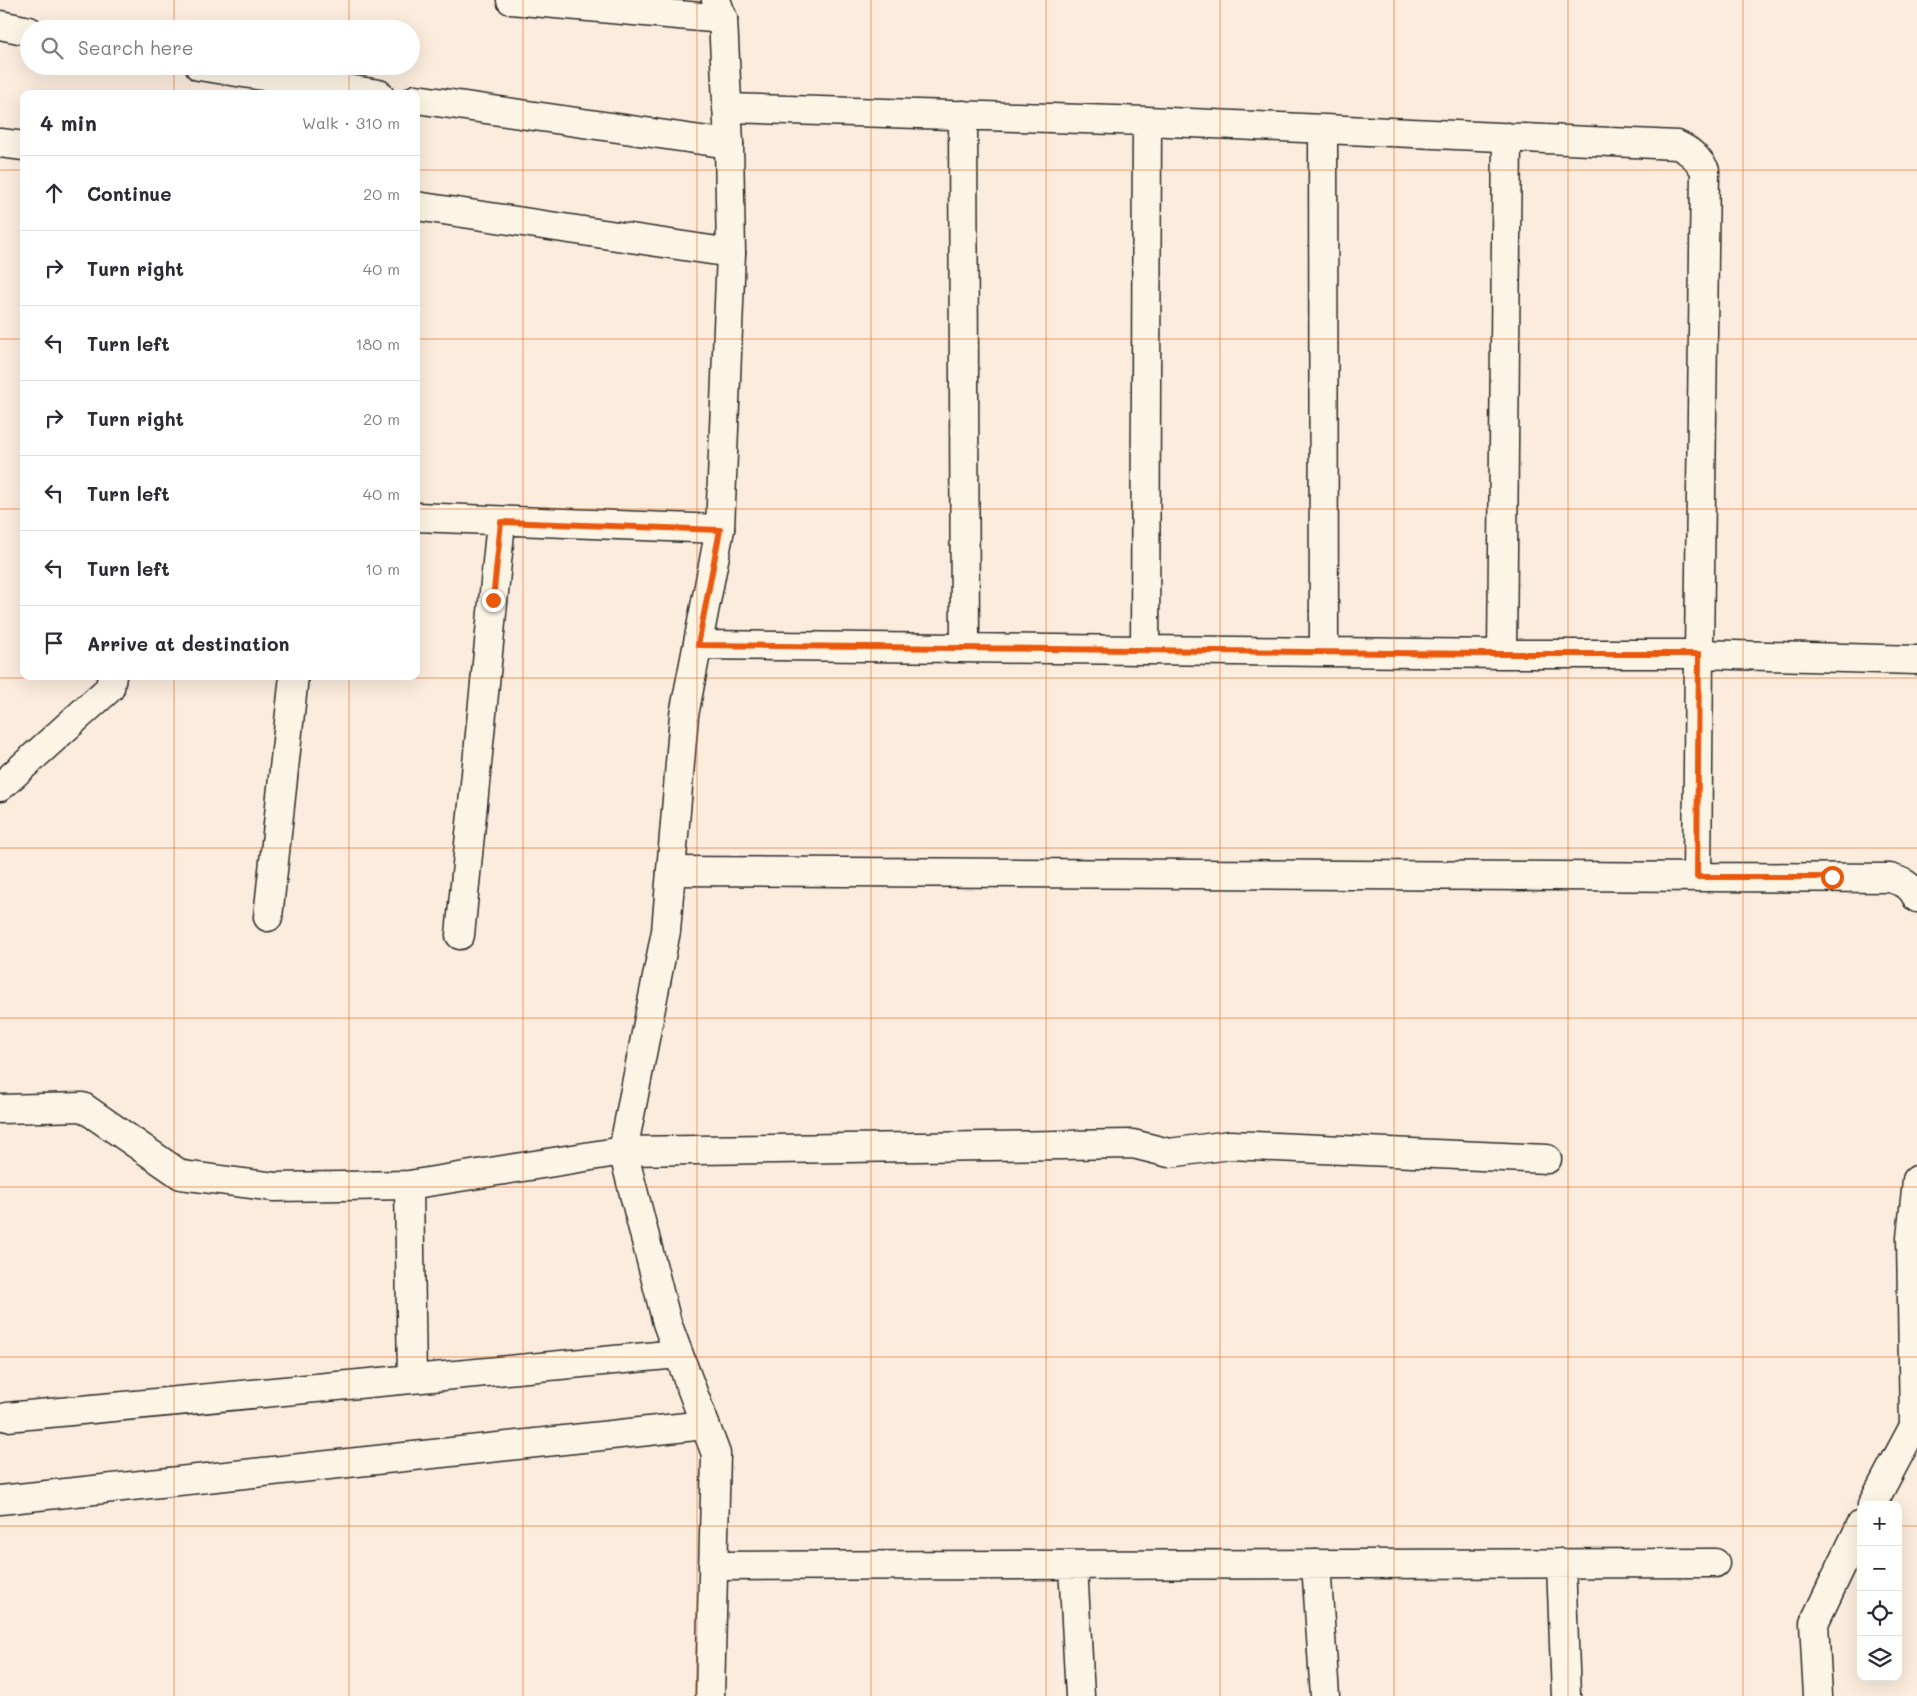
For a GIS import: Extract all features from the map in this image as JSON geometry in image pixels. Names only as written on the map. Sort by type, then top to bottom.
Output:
[{"type":"street","points":[[511,0],[720,10],[729,144],[731,253],[720,530],[684,715],[666,931],[623,1151],[667,1323],[716,1454],[710,1696]]},
{"type":"street","points":[[0,25],[20,29]]},
{"type":"street","points":[[257,75],[353,90]]},
{"type":"street","points":[[420,100],[729,144]]},
{"type":"street","points":[[727,108],[1147,121],[1678,145],[1688,149],[1705,170],[1697,877]]},
{"type":"street","points":[[963,115],[965,648]]},
{"type":"street","points":[[1145,650],[1147,121]]},
{"type":"street","points":[[1323,129],[1324,652]]},
{"type":"street","points":[[1502,654],[1506,137]]},
{"type":"street","points":[[0,143],[20,146]]},
{"type":"street","points":[[420,207],[731,253]]},
{"type":"street","points":[[420,517],[720,530]]},
{"type":"street","points":[[460,935],[501,522]]},
{"type":"street","points":[[698,645],[1502,654],[1699,654],[1917,660]]},
{"type":"street","points":[[0,787],[110,688],[111,680]]},
{"type":"street","points":[[268,917],[294,680]]},
{"type":"street","points":[[671,871],[1890,878],[1903,882],[1913,889],[1917,898]]},
{"type":"street","points":[[0,1109],[83,1107],[181,1175],[275,1187],[408,1185],[623,1151],[1134,1144],[1169,1153],[1230,1145],[1547,1159]]},
{"type":"street","points":[[1874,1501],[1915,1429],[1911,1238],[1917,1180]]},
{"type":"street","points":[[408,1185],[412,1379]]},
{"type":"street","points":[[7,1417],[678,1354]]},
{"type":"street","points":[[0,1500],[705,1425]]},
{"type":"street","points":[[1818,1696],[1814,1623],[1857,1534]]},
{"type":"street","points":[[1561,1563],[1566,1696]]},
{"type":"street","points":[[713,1566],[1715,1563]]},
{"type":"street","points":[[1316,1564],[1325,1696]]},
{"type":"street","points":[[1073,1565],[1080,1696]]},
{"type":"route","points":[[493,600],[501,522],[720,530],[698,645],[1482,654],[1699,654],[1697,877],[1832,877]]}]
